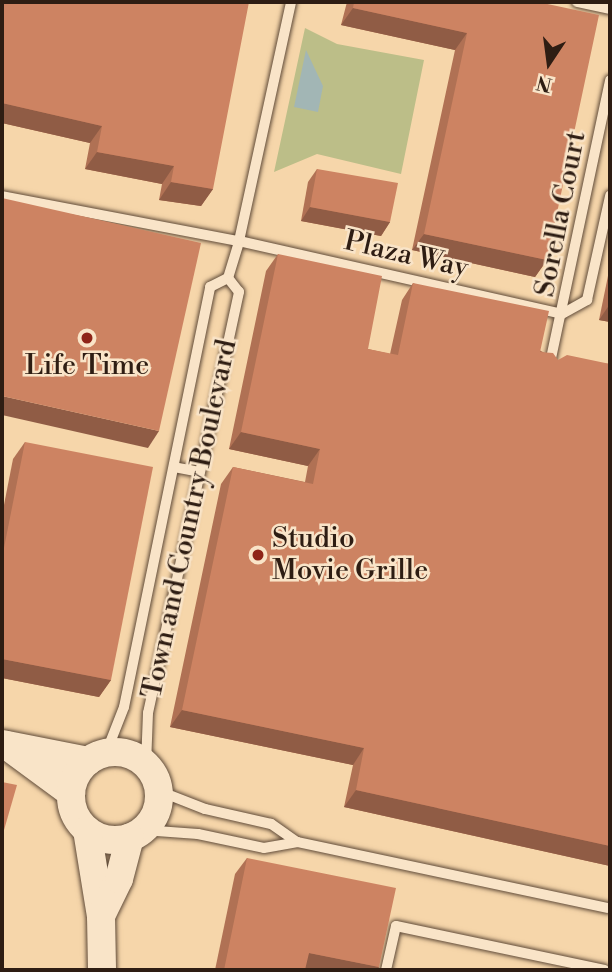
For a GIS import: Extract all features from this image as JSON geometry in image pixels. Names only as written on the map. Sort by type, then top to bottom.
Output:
[{"type":"street","points":[[4,744],[97,757],[124,753],[146,765]]},
{"type":"street","points":[[4,744],[71,793],[78,819],[88,830],[108,839],[136,834]]},
{"type":"street","name":"Town and Country Boulevard","points":[[71,793],[79,769],[97,757]]},
{"type":"street","name":"Town and Country Boulevard","points":[[146,765],[159,791]]},
{"type":"street","points":[[101,916],[136,834],[158,806],[159,791]]},
{"type":"street","points":[[88,830],[101,916],[102,970]]},
{"type":"lane","name":"Town and Country Boulevard","points":[[97,757],[124,708],[210,287],[228,278],[239,241],[291,2]]},
{"type":"lane","points":[[577,2],[610,9]]},
{"type":"lane","name":"Sorella Court","points":[[562,314],[610,80]]},
{"type":"lane","name":"Plaza Way","points":[[2,196],[239,241],[562,314]]},
{"type":"lane","name":"Sorella Court","points":[[562,314],[587,300],[610,196]]},
{"type":"lane","name":"Town and Country Boulevard","points":[[146,765],[148,713],[239,292],[228,278]]},
{"type":"lane","points":[[548,370],[562,314]]},
{"type":"lane","points":[[174,467],[200,472]]},
{"type":"lane","points":[[159,791],[205,809],[271,824],[298,842],[610,908]]},
{"type":"lane","points":[[136,834],[198,834],[264,848],[298,842]]},
{"type":"lane","points":[[386,970],[396,926],[604,970]]},
{"type":"green space","points":[[305,28],[337,44],[424,60],[401,174],[317,154],[274,172]]},
{"type":"shaded area","points":[[306,50],[323,86],[318,112],[294,107]]},
{"type":"building","points":[[2,2],[249,2],[213,189],[171,182],[174,166],[97,152],[102,126],[2,103]]},
{"type":"building","points":[[354,2],[538,2],[599,15],[547,260],[424,234],[467,33],[353,8]]},
{"type":"building","points":[[317,169],[398,183],[390,222],[310,207]]},
{"type":"building","name":"Life Time","points":[[2,198],[201,243],[159,431],[2,396]]},
{"type":"building","points":[[278,254],[382,276],[368,349],[398,355],[413,283],[549,311],[540,352],[553,353],[558,360],[567,355],[610,364],[610,846],[356,790],[364,748],[182,710],[233,467],[313,484],[320,449],[241,432]]},
{"type":"building","points":[[25,442],[153,467],[111,680],[2,659],[2,558]]},
{"type":"building","points":[[2,782],[17,785],[2,837]]},
{"type":"building","points":[[247,858],[396,888],[379,967],[309,953],[305,970],[224,970]]},
{"type":"place","name":"Life Time","points":[[87,338]]},
{"type":"place","name":"Studio Movie Grille","points":[[258,555]]}]
